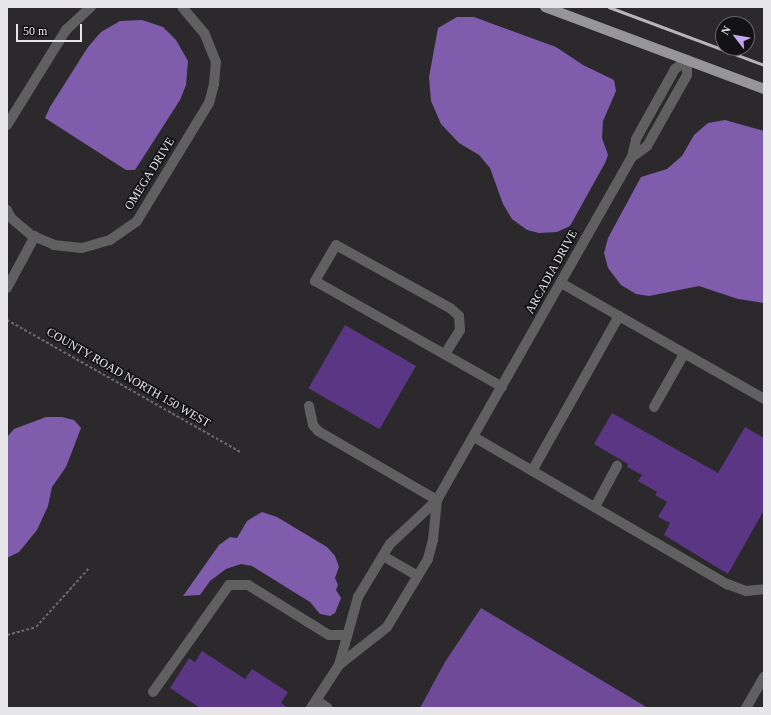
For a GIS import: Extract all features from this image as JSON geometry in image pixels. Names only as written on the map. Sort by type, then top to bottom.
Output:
[{"type":"main road","points":[[545,7],[764,89]]},
{"type":"street","points":[[7,125],[66,30],[91,7]]},
{"type":"street","name":"OMEGA DRIVE","points":[[7,210],[11,218],[35,236],[54,246],[82,248],[110,240],[137,221],[209,103],[214,84],[216,62],[204,32],[182,7]]},
{"type":"street","name":"ARCADIA DRIVE","points":[[437,500],[632,157],[647,146],[687,75],[687,60]]},
{"type":"street","points":[[7,288],[35,236]]},
{"type":"street","points":[[445,354],[460,330],[460,316],[450,308],[336,245],[315,281],[502,387]]},
{"type":"street","points":[[561,283],[764,399]]},
{"type":"street","points":[[532,471],[620,316]]},
{"type":"street","points":[[654,407],[684,354]]},
{"type":"street","points":[[309,406],[313,425],[318,431],[437,500]]},
{"type":"street","points":[[474,437],[727,584],[746,591],[764,589]]},
{"type":"street","points":[[595,507],[617,466]]},
{"type":"street","points":[[339,665],[346,635],[358,597],[396,536],[437,500]]},
{"type":"street","points":[[328,708],[314,704],[339,665],[387,627],[428,559],[433,540],[437,500]]},
{"type":"street","points":[[383,556],[418,576]]},
{"type":"street","points":[[153,692],[229,585],[248,585],[329,635],[346,635]]},
{"type":"street","points":[[746,707],[764,677]]},
{"type":"path","name":"COUNTY ROAD NORTH 150 WEST","points":[[7,320],[240,452]]},
{"type":"path","points":[[7,635],[36,627],[89,568]]},
{"type":"shaded area","points":[[457,17],[474,17],[556,47],[583,65],[614,80],[616,91],[603,121],[602,138],[608,155],[570,226],[557,232],[539,233],[527,230],[512,219],[503,204],[490,168],[479,155],[459,143],[441,124],[431,101],[429,77],[438,28]]},
{"type":"shaded area","points":[[142,20],[163,27],[176,40],[188,61],[186,85],[180,100],[135,170],[126,170],[45,118],[50,107],[88,47],[101,32],[120,21]]},
{"type":"shaded area","points":[[725,120],[764,131],[764,303],[738,299],[699,286],[649,296],[636,294],[621,285],[608,268],[604,253],[608,238],[641,177],[667,169],[682,156],[694,135],[708,123]]},
{"type":"shaded area","points":[[46,417],[62,417],[74,420],[81,428],[66,467],[52,487],[48,506],[37,530],[19,552],[7,558],[7,437],[14,429]]},
{"type":"shaded area","points":[[262,512],[277,517],[327,547],[335,556],[339,567],[335,578],[338,585],[336,590],[341,598],[335,613],[330,616],[320,614],[310,602],[252,566],[241,564],[226,569],[210,581],[200,595],[183,596],[219,545],[230,537],[237,538],[247,521]]},
{"type":"shaded area","points":[[481,608],[648,708],[420,708],[445,662]]},
{"type":"building","points":[[345,325],[416,366],[380,429],[308,388]]},
{"type":"building","points":[[612,413],[718,473],[745,427],[764,438],[764,510],[728,574],[664,535],[670,523],[658,517],[667,502],[655,495],[657,492],[638,481],[642,475],[627,467],[628,464],[594,444]]},
{"type":"building","points":[[202,651],[245,679],[252,669],[288,692],[281,703],[288,708],[200,708],[170,688],[189,658],[195,662]]},
{"type":"railway","points":[[609,7],[764,65]]}]
